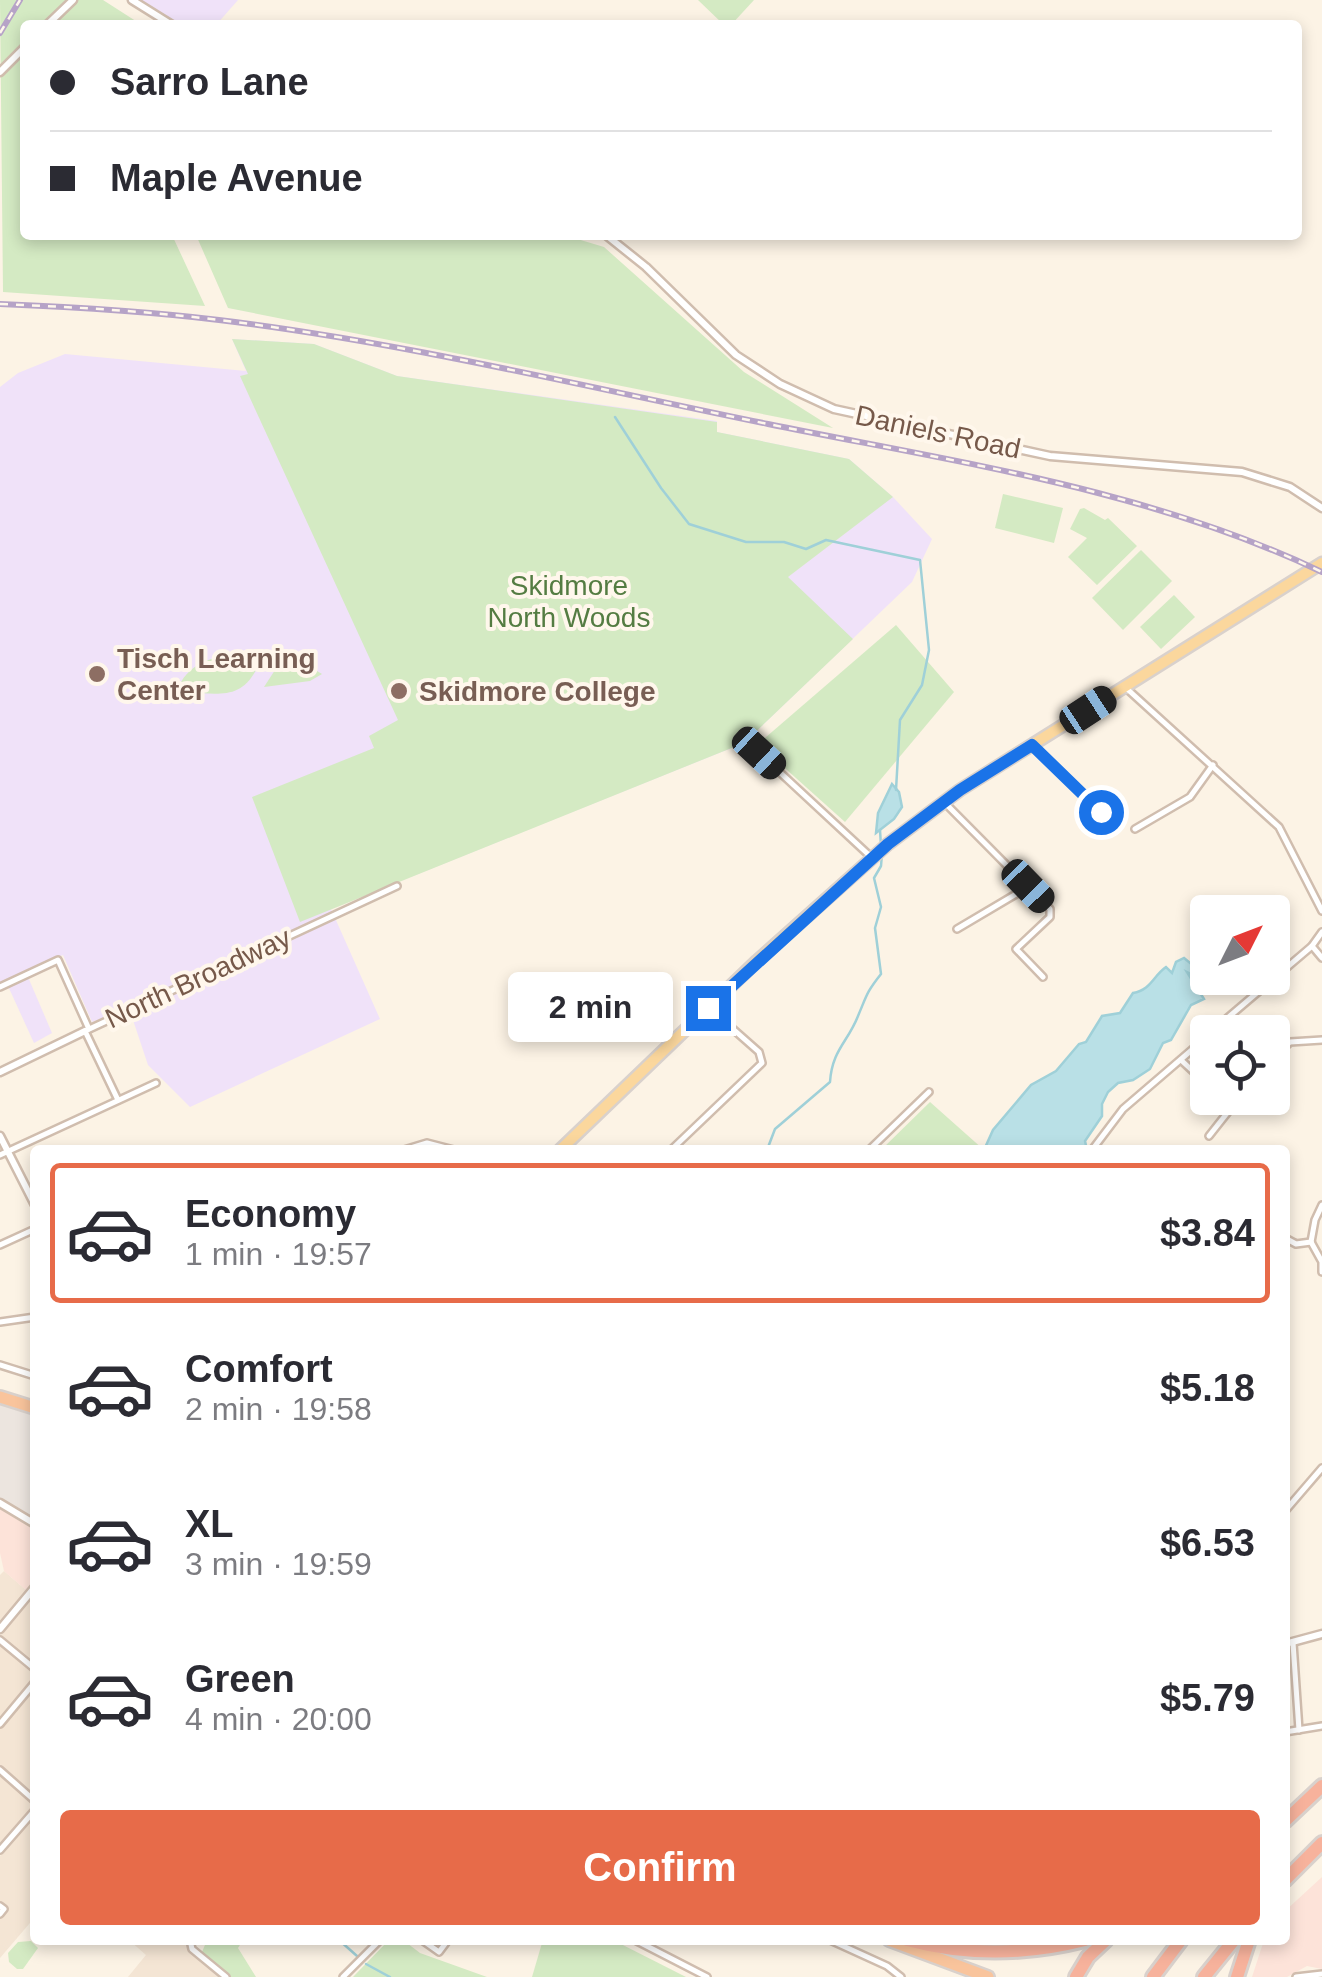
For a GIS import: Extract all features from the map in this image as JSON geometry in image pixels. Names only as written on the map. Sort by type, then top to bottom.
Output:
[{"type":"highway","points":[[0,1394],[30,1399]]},
{"type":"highway","points":[[0,1394],[30,1406]]},
{"type":"highway","points":[[1290,1815],[1322,1786]]},
{"type":"highway","points":[[1290,1878],[1317,1848]]},
{"type":"highway","points":[[885,1945],[963,1977]]},
{"type":"highway","points":[[902,1945],[988,1977]]},
{"type":"highway","points":[[934,1945],[1001,1953],[1061,1945]]},
{"type":"highway","points":[[1076,1977],[1101,1945]]},
{"type":"highway","points":[[1153,1977],[1177,1945]]},
{"type":"highway","points":[[1204,1977],[1230,1945]]},
{"type":"highway","points":[[1237,1977],[1247,1945]]},
{"type":"main road","points":[[565,1145],[872,857],[944,802],[1322,563]]},
{"type":"street","points":[[52,20],[73,0]]},
{"type":"street","points":[[132,0],[164,20]]},
{"type":"street","points":[[0,72],[20,52]]},
{"type":"street","name":"Daniels Road","points":[[612,240],[646,267],[736,355],[780,384],[834,408],[1050,456],[1252,474],[1290,487],[1322,508]]},
{"type":"street","points":[[1125,687],[1280,827],[1322,911]]},
{"type":"street","points":[[1032,745],[1101,812]]},
{"type":"street","points":[[759,753],[872,857]]},
{"type":"street","points":[[1135,828],[1190,798],[1214,764]]},
{"type":"street","points":[[944,802],[1051,913],[1016,949],[1043,977]]},
{"type":"street","name":"North Broadway","points":[[0,1072],[397,886]]},
{"type":"street","points":[[957,929],[1028,886]]},
{"type":"street","points":[[1232,1015],[1312,946],[1322,932]]},
{"type":"street","points":[[1312,946],[1322,958]]},
{"type":"street","points":[[0,987],[61,962],[118,1100]]},
{"type":"street","points":[[676,1145],[762,1062],[759,1052],[708,1008]]},
{"type":"street","points":[[1290,1042],[1322,1040]]},
{"type":"street","points":[[1096,1145],[1123,1109],[1190,1051]]},
{"type":"street","points":[[1180,1060],[1190,1069]]},
{"type":"street","points":[[4,1154],[156,1083]]},
{"type":"street","points":[[874,1145],[929,1092]]},
{"type":"street","points":[[1209,1136],[1224,1115]]},
{"type":"street","points":[[0,1136],[4,1154],[30,1197]]},
{"type":"street","points":[[1322,1206],[1312,1242],[1322,1260],[1322,1272]]},
{"type":"street","points":[[0,1245],[30,1231]]},
{"type":"street","points":[[1290,1241],[1312,1242]]},
{"type":"street","points":[[0,1322],[30,1318]]},
{"type":"street","points":[[0,1365],[30,1374]]},
{"type":"street","points":[[1290,1505],[1322,1468]]},
{"type":"street","points":[[0,1503],[30,1521]]},
{"type":"street","points":[[0,1628],[30,1593]]},
{"type":"street","points":[[1290,1644],[1322,1634]]},
{"type":"street","points":[[0,1640],[30,1666]]},
{"type":"street","points":[[1290,1654],[1298,1730]]},
{"type":"street","points":[[0,1724],[30,1688]]},
{"type":"street","points":[[1290,1731],[1322,1726]]},
{"type":"street","points":[[0,1770],[30,1797]]},
{"type":"street","points":[[0,1850],[30,1816]]},
{"type":"street","points":[[191,1945],[226,1977]]},
{"type":"street","points":[[342,1977],[375,1945]]},
{"type":"street","points":[[645,1945],[707,1977]]},
{"type":"street","points":[[841,1945],[887,1966],[901,1977]]},
{"type":"street","points":[[1296,1977],[1322,1974]]},
{"type":"shaded area","points":[[139,0],[238,0],[220,20],[170,20]]},
{"type":"shaded area","name":"Skidmore College","points":[[232,339],[314,344],[397,376],[717,421],[717,432],[849,459],[893,497],[932,539],[912,582],[744,743],[331,909],[380,1019],[190,1107],[148,1065],[129,1008],[92,1022],[63,955],[0,982],[0,387],[18,373],[65,354],[246,371]]},
{"type":"shaded area","points":[[28,977],[52,1033],[34,1043],[8,986]]},
{"type":"shaded area","points":[[0,1400],[30,1410],[30,1517],[0,1498]]},
{"type":"shaded area","points":[[0,1507],[30,1527],[27,1591],[4,1571]]},
{"type":"shaded area","points":[[4,1571],[27,1591],[0,1622],[0,1575]]},
{"type":"shaded area","points":[[30,1600],[30,1663],[0,1636]]},
{"type":"shaded area","points":[[0,1643],[30,1668],[30,1685],[0,1720]]},
{"type":"shaded area","points":[[30,1692],[30,1793],[0,1767],[0,1727]]},
{"type":"shaded area","points":[[0,1773],[30,1799],[30,1809],[0,1848]]},
{"type":"shaded area","points":[[30,1820],[30,1923],[0,1958],[0,1917],[7,1909],[0,1902],[0,1856]]},
{"type":"shaded area","points":[[1322,1877],[1322,1969],[1307,1966],[1287,1977],[1252,1977],[1262,1945],[1290,1945],[1290,1906]]},
{"type":"shaded area","points":[[135,1945],[187,1945],[221,1977],[128,1977],[146,1955]]},
{"type":"green space","points":[[0,0],[103,0],[134,20],[20,20],[20,240],[174,240],[205,306],[3,292]]},
{"type":"green space","points":[[698,0],[754,0],[736,20],[719,20]]},
{"type":"green space","points":[[198,240],[581,240],[604,247],[744,372],[833,428],[228,308]]},
{"type":"green space","name":"Skidmore North Woods","points":[[232,339],[314,344],[397,376],[717,422],[717,432],[849,459],[893,497],[788,577],[853,639],[744,743],[300,922],[252,797],[374,748],[369,736],[398,720],[240,376],[248,374]]},
{"type":"green space","points":[[1003,494],[1063,508],[1054,543],[995,528]]},
{"type":"green space","points":[[1084,508],[1108,518],[1137,546],[1097,585],[1068,557],[1087,538],[1070,529]]},
{"type":"green space","points":[[1141,550],[1172,581],[1123,630],[1092,598]]},
{"type":"green space","points":[[1174,595],[1195,617],[1161,649],[1140,627]]},
{"type":"green space","points":[[896,625],[954,692],[845,822],[758,744]]},
{"type":"green space","points":[[251,653],[260,662],[239,689],[188,693],[181,682],[203,662]]},
{"type":"green space","points":[[312,668],[322,674],[310,681],[264,687],[275,670]]},
{"type":"green space","points":[[930,1102],[978,1145],[886,1145]]},
{"type":"green space","points":[[30,1941],[38,1948],[23,1969],[9,1962],[8,1953],[18,1942]]},
{"type":"green space","points":[[205,1945],[240,1945],[238,1948],[256,1977],[228,1977],[202,1952]]},
{"type":"green space","points":[[384,1945],[410,1945],[420,1953],[487,1977],[353,1977]]},
{"type":"green space","points":[[541,1945],[623,1945],[686,1977],[532,1977]]},
{"type":"water","points":[[892,784],[899,792],[902,807],[876,833],[878,813]]},
{"type":"water","points":[[1184,958],[1190,963],[1190,995],[1201,995],[1204,999],[1191,1005],[1171,1040],[1163,1043],[1150,1069],[1133,1080],[1118,1083],[1108,1092],[1102,1116],[1086,1145],[986,1145],[993,1130],[1031,1085],[1056,1071],[1079,1044],[1086,1042],[1102,1016],[1120,1013],[1133,993],[1148,986],[1166,967],[1172,973],[1176,962]]},
{"type":"waterway","points":[[615,417],[689,524],[746,542],[784,542],[806,549],[826,540],[920,560],[929,650],[922,685],[900,720],[896,790]]},
{"type":"waterway","points":[[880,830],[881,846]]},
{"type":"waterway","points":[[769,1145],[775,1129],[830,1082],[837,1054],[881,974],[875,928],[881,907],[874,878],[882,854]]},
{"type":"waterway","points":[[345,1945],[357,1956]]},
{"type":"waterway","points":[[366,1964],[390,1977]]},
{"type":"railway","points":[[0,33],[20,0]]},
{"type":"railway","points":[[0,304],[219,320],[357,340],[494,366],[1050,481],[1188,519],[1322,572]]},
{"type":"place","name":"Tisch Learning Center","points":[[97,674]]},
{"type":"place","name":"Skidmore College","points":[[399,691]]},
{"type":"route","points":[[708,1008],[888,844],[960,790],[1032,745],[1101,812]]}]
